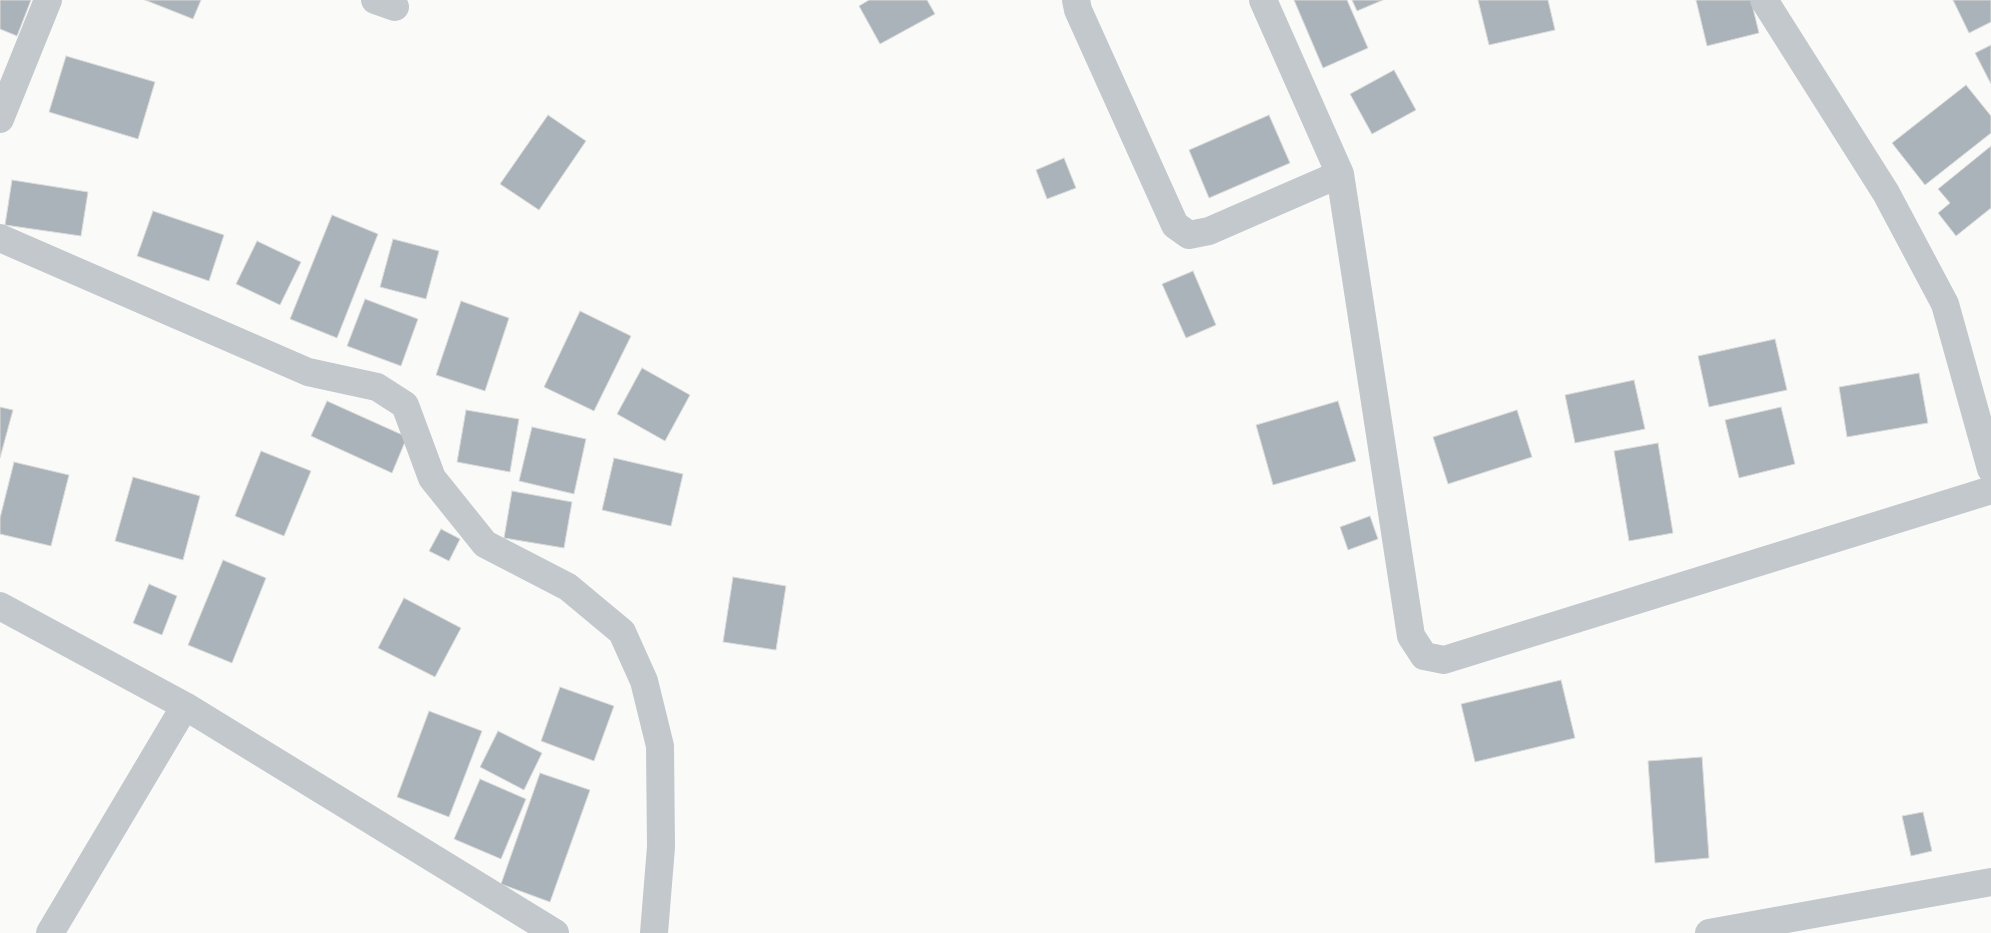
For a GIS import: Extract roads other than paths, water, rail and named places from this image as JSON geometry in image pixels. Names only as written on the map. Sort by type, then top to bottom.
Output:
[{"type":"street","points":[[0,119],[48,0]]},
{"type":"street","points":[[1076,0],[1078,10],[1175,225],[1189,235],[1209,231],[1340,174]]},
{"type":"street","points":[[1263,0],[1340,174],[1411,636],[1424,656],[1444,660],[1991,490]]},
{"type":"street","points":[[1764,0],[1886,193],[1945,304],[1991,469]]},
{"type":"street","points":[[0,238],[308,372],[377,387],[405,405],[432,478],[485,544],[568,587],[622,632],[644,681],[660,746],[661,847],[654,933]]},
{"type":"street","points":[[0,606],[185,706],[555,933]]},
{"type":"street","points":[[50,933],[185,706]]},
{"type":"street","points":[[1709,933],[1991,882]]}]
